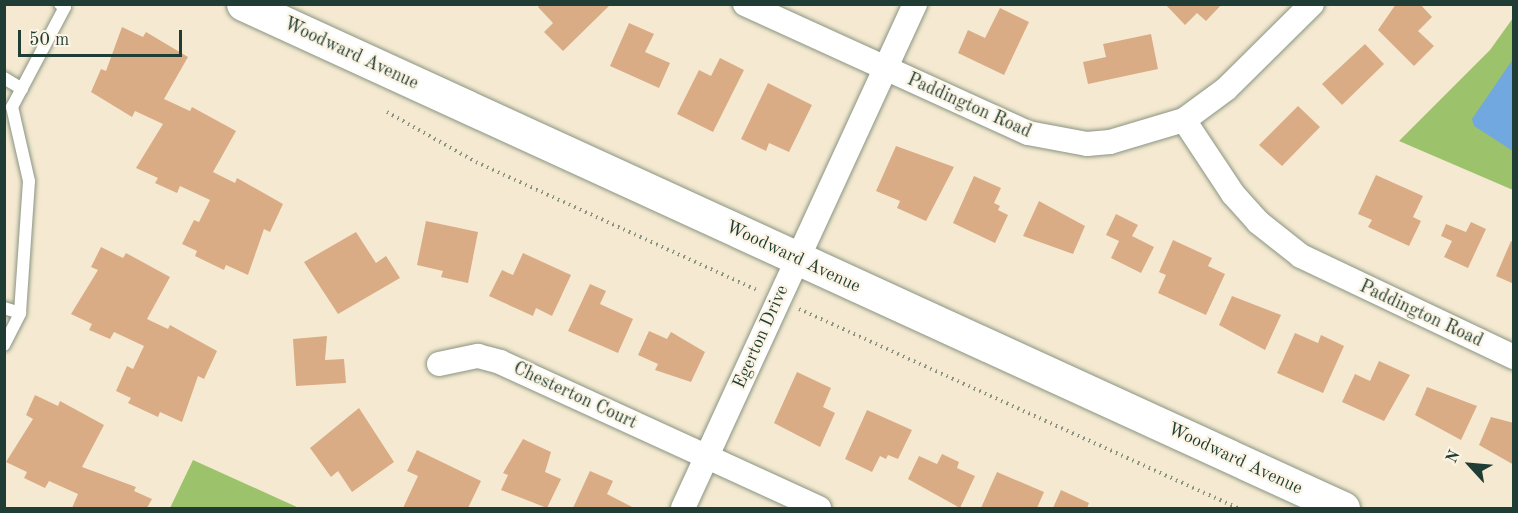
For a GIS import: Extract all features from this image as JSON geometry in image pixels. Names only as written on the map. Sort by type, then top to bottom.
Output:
[{"type":"main road","name":"Woodward Avenue","points":[[261,8],[796,258],[1342,508]]},
{"type":"street","name":"Paddington Road","points":[[746,4],[1028,133],[1065,142],[1110,142],[1185,120],[1233,194],[1258,222],[1301,256],[1514,357]]},
{"type":"street","name":"Egerton Drive","points":[[683,508],[796,258],[915,4]]},
{"type":"street","points":[[1185,120],[1226,89],[1312,4]]},
{"type":"street","name":"Chesterton Court","points":[[439,364],[478,356],[500,362],[819,508]]},
{"type":"lane","points":[[4,345],[20,313],[29,181],[8,107],[22,89],[65,7],[60,4]]},
{"type":"lane","points":[[4,78],[22,89]]},
{"type":"lane","points":[[4,308],[20,313]]},
{"type":"path","points":[[387,112],[477,162],[764,293]]},
{"type":"path","points":[[795,307],[1238,508]]},
{"type":"green space","points":[[1513,18],[1513,190],[1399,141],[1490,50]]},
{"type":"green space","points":[[193,460],[299,508],[170,508]]},
{"type":"water","points":[[1513,59],[1513,151],[1474,126],[1472,119]]},
{"type":"building","points":[[541,4],[611,4],[563,51],[544,32],[553,23],[538,7]]},
{"type":"building","points":[[1165,4],[1222,4],[1206,21],[1197,13],[1185,25]]},
{"type":"building","points":[[1396,4],[1420,4],[1432,17],[1418,31],[1434,46],[1414,66],[1378,30]]},
{"type":"building","points":[[1000,8],[1029,22],[1004,75],[958,53],[968,30],[985,38]]},
{"type":"building","points":[[629,23],[654,34],[645,52],[670,63],[659,88],[610,66]]},
{"type":"building","points":[[122,27],[143,37],[146,32],[188,57],[164,99],[190,111],[192,107],[236,131],[213,172],[235,183],[237,178],[283,204],[270,232],[264,229],[248,275],[226,265],[224,270],[195,256],[197,251],[182,244],[194,220],[199,222],[210,200],[180,186],[177,193],[155,183],[158,178],[136,168],[163,124],[135,111],[132,117],[91,92],[101,69],[106,71]]},
{"type":"building","points":[[1151,34],[1158,69],[1088,84],[1083,62],[1106,57],[1103,44]]},
{"type":"building","points":[[1365,44],[1384,64],[1342,105],[1322,84]]},
{"type":"building","points":[[720,58],[744,70],[713,132],[677,114],[699,70],[711,76]]},
{"type":"building","points":[[768,83],[812,105],[789,152],[769,143],[766,151],[741,139]]},
{"type":"building","points":[[1298,106],[1320,127],[1282,166],[1259,145]]},
{"type":"building","points":[[896,146],[954,167],[926,221],[897,208],[900,201],[876,191]]},
{"type":"building","points":[[1376,175],[1423,196],[1413,217],[1421,221],[1409,246],[1368,227],[1372,220],[1358,214]]},
{"type":"building","points":[[974,176],[1001,188],[994,203],[1000,206],[998,210],[1008,215],[995,243],[953,223]]},
{"type":"building","points":[[1039,201],[1085,226],[1073,254],[1023,236]]},
{"type":"building","points":[[1116,214],[1138,225],[1132,236],[1154,247],[1141,273],[1111,258],[1119,241],[1106,235]]},
{"type":"building","points":[[426,221],[478,232],[468,283],[441,277],[443,271],[417,265]]},
{"type":"building","points":[[1471,222],[1486,229],[1468,268],[1444,257],[1452,241],[1441,236],[1446,224],[1466,232]]},
{"type":"building","points":[[356,232],[376,263],[386,256],[400,278],[338,314],[304,262]]},
{"type":"building","points":[[1173,240],[1212,258],[1208,266],[1225,274],[1206,315],[1158,293],[1166,275],[1159,272]]},
{"type":"building","points":[[1511,241],[1514,242],[1514,284],[1496,276]]},
{"type":"building","points":[[101,247],[123,258],[126,253],[170,277],[147,319],[168,329],[170,325],[217,351],[204,379],[198,376],[182,422],[160,412],[158,417],[128,403],[131,398],[116,391],[127,366],[133,369],[144,346],[114,332],[110,339],[89,330],[92,324],[71,314],[98,270],[91,267]]},
{"type":"building","points":[[523,253],[571,275],[552,316],[536,308],[533,316],[489,296],[502,270],[513,275]]},
{"type":"building","points":[[590,284],[606,291],[600,304],[633,319],[618,353],[568,331]]},
{"type":"building","points":[[1232,296],[1281,315],[1265,350],[1219,325]]},
{"type":"building","points":[[649,331],[667,339],[671,332],[705,352],[691,382],[655,370],[658,364],[638,355]]},
{"type":"building","points":[[1295,333],[1318,343],[1321,335],[1344,346],[1323,393],[1277,373]]},
{"type":"building","points":[[327,336],[325,360],[344,359],[346,383],[296,386],[293,339]]},
{"type":"building","points":[[1379,361],[1410,375],[1384,421],[1342,402],[1355,374],[1370,381]]},
{"type":"building","points":[[797,372],[831,388],[823,407],[835,413],[820,447],[774,423]]},
{"type":"building","points":[[1427,387],[1477,406],[1461,440],[1415,415]]},
{"type":"building","points":[[35,395],[58,406],[60,401],[104,425],[82,467],[136,487],[134,491],[152,499],[147,508],[72,508],[78,494],[49,481],[45,488],[24,478],[27,472],[6,462],[33,419],[26,415]]},
{"type":"building","points":[[359,408],[394,462],[352,492],[338,471],[331,477],[310,448]]},
{"type":"building","points":[[867,410],[912,430],[898,459],[888,455],[886,459],[880,456],[872,472],[845,459]]},
{"type":"building","points":[[1491,417],[1514,423],[1514,465],[1479,445]]},
{"type":"building","points":[[523,439],[551,452],[545,472],[561,479],[547,508],[501,490],[508,475],[503,473]]},
{"type":"building","points":[[417,450],[481,481],[468,508],[403,508],[418,476],[407,471]]},
{"type":"building","points":[[942,454],[959,462],[957,468],[975,476],[960,508],[908,479],[919,456],[937,464]]},
{"type":"building","points":[[590,471],[613,481],[607,494],[634,508],[573,508]]},
{"type":"building","points":[[997,472],[1044,492],[1037,508],[981,508]]},
{"type":"building","points":[[1061,490],[1089,503],[1087,508],[1053,508]]}]
